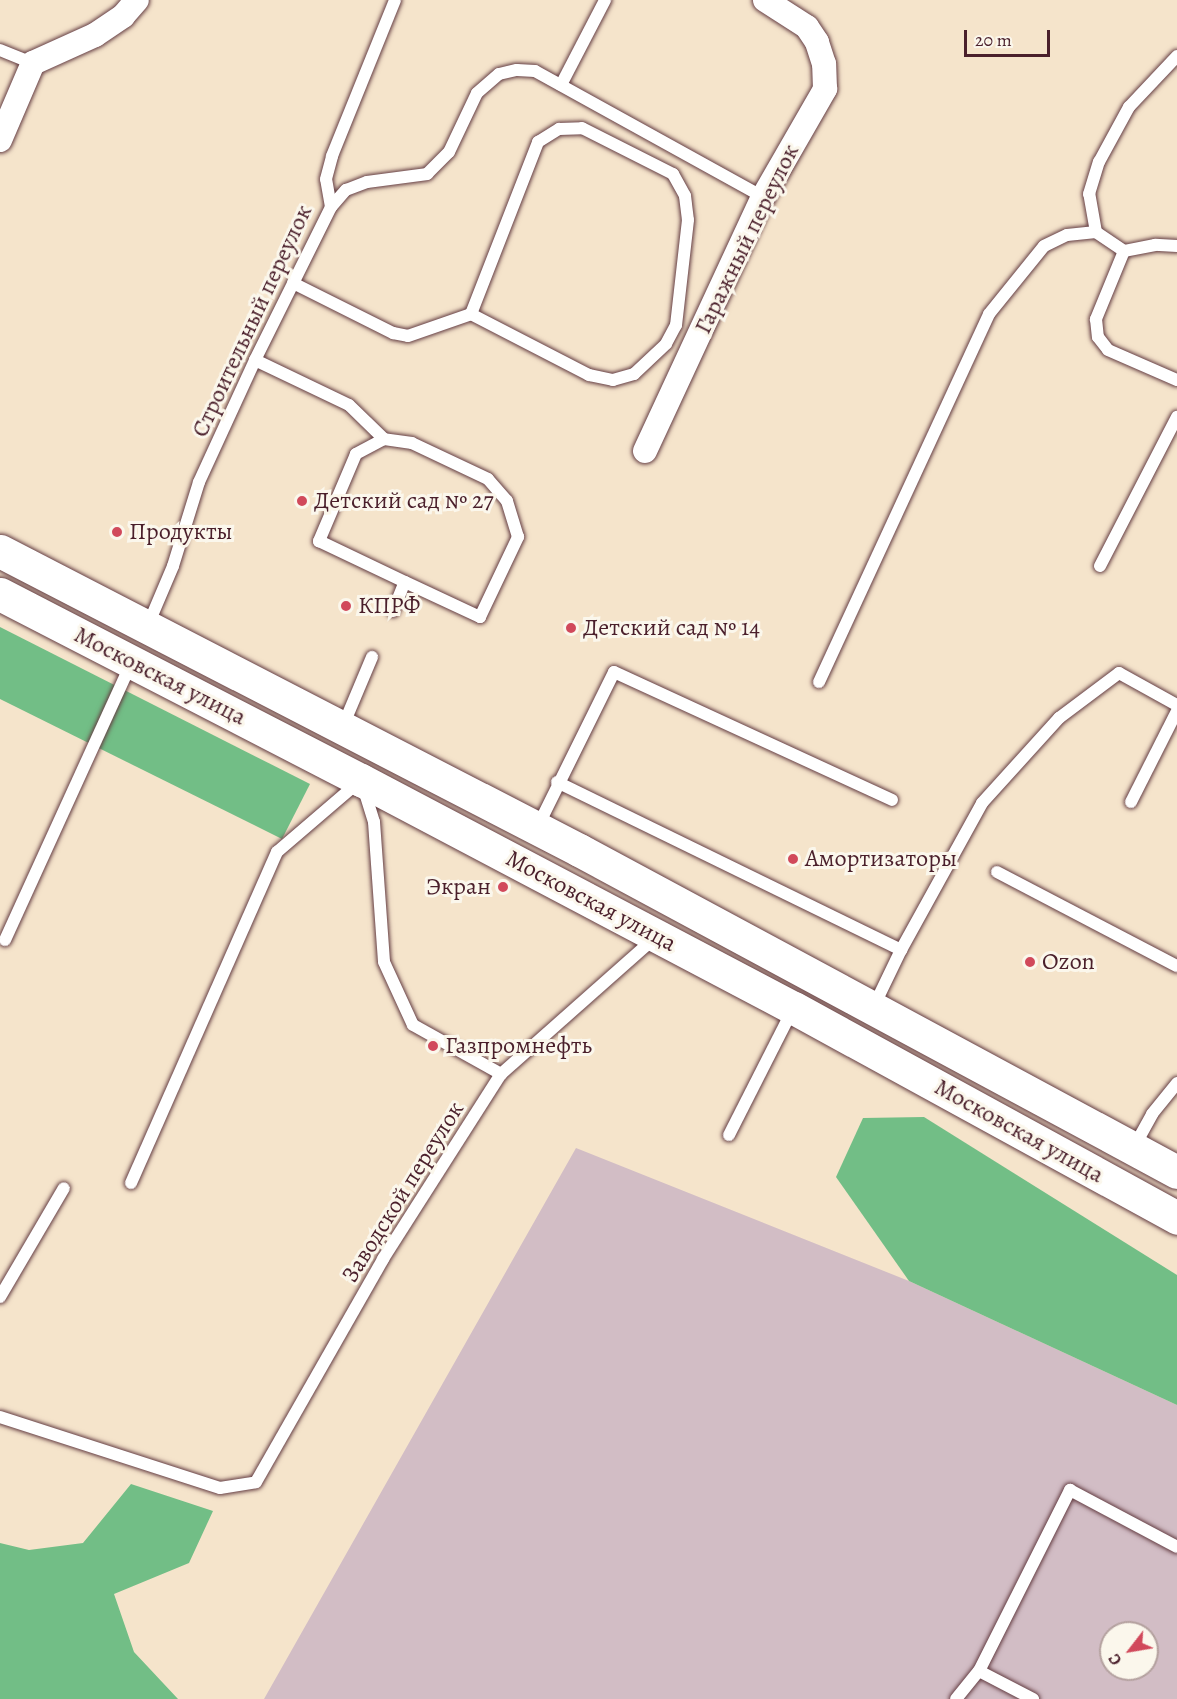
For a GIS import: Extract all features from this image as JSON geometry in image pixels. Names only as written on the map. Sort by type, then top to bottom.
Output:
[{"type":"main road","name":"Московская улица","points":[[0,551],[147,625],[874,1007],[1177,1172]]},
{"type":"main road","name":"Московская улица","points":[[0,594],[361,780],[794,1008],[1177,1218]]},
{"type":"main road","points":[[132,661],[147,625]]},
{"type":"street","points":[[0,140],[33,63],[95,35],[123,16],[137,0]]},
{"type":"street","name":"Гаражный переулок","points":[[645,451],[763,197],[825,89],[824,64],[817,42],[807,27],[765,0]]},
{"type":"lane","name":"Строительный переулок","points":[[147,625],[173,567],[199,482],[255,360],[331,207],[326,179],[332,156],[395,0]]},
{"type":"lane","points":[[561,85],[605,0]]},
{"type":"lane","points":[[0,50],[33,63]]},
{"type":"lane","points":[[1096,232],[1089,194],[1099,162],[1129,107],[1177,56]]},
{"type":"lane","points":[[331,207],[346,189],[367,182],[393,181],[427,174],[449,152],[477,93],[499,74],[517,70],[536,71],[763,197]]},
{"type":"lane","points":[[293,283],[393,333],[408,336],[471,314],[589,375],[613,380],[634,374],[666,344],[676,325],[688,220],[685,196],[673,174],[582,128],[560,129],[538,142],[471,314]]},
{"type":"lane","points":[[819,682],[989,314],[1044,246],[1067,235],[1096,232],[1124,251],[1155,245],[1177,246]]},
{"type":"lane","points":[[1124,251],[1096,319],[1098,337],[1108,350],[1177,380]]},
{"type":"lane","points":[[255,360],[349,405],[384,439],[412,443],[488,479],[507,501],[518,537],[480,617],[319,541],[356,454],[384,439]]},
{"type":"lane","points":[[1100,566],[1177,417]]},
{"type":"lane","points":[[393,611],[405,582]]},
{"type":"lane","points":[[342,728],[372,657]]},
{"type":"lane","points":[[5,940],[132,661]]},
{"type":"lane","points":[[536,829],[557,782],[614,672],[892,800]]},
{"type":"lane","points":[[874,1007],[901,950],[982,803],[1059,718],[1119,673],[1177,705]]},
{"type":"lane","points":[[1131,802],[1177,711]]},
{"type":"lane","points":[[131,1183],[278,852],[361,780],[374,822],[384,962],[413,1025],[501,1074]]},
{"type":"lane","points":[[557,782],[901,950]]},
{"type":"lane","points":[[997,872],[1177,966]]},
{"type":"lane","name":"Заводской переулок","points":[[0,1417],[220,1488],[256,1482],[383,1259],[501,1074],[657,936]]},
{"type":"lane","points":[[729,1134],[794,1008]]},
{"type":"lane","points":[[1133,1148],[1152,1114],[1177,1083]]},
{"type":"lane","points":[[0,1297],[64,1188]]},
{"type":"lane","points":[[956,1699],[979,1671],[1070,1490],[1177,1547]]},
{"type":"lane","points":[[979,1671],[1033,1699]]},
{"type":"shaded area","points":[[576,1148],[909,1281],[1177,1405],[1177,1699],[264,1699]]},
{"type":"green space","points":[[0,627],[310,784],[282,839],[0,699]]},
{"type":"green space","points":[[924,1117],[1177,1275],[1177,1405],[909,1281],[836,1177],[863,1118]]},
{"type":"green space","points":[[131,1484],[213,1511],[189,1563],[114,1594],[134,1652],[178,1699],[0,1699],[0,1543],[29,1550],[83,1543]]},
{"type":"place","name":"Детский сад № 27","points":[[302,501]]},
{"type":"place","name":"Продукты","points":[[117,532]]},
{"type":"place","name":"КПРФ","points":[[346,606]]},
{"type":"place","name":"Детский сад № 14","points":[[571,628]]},
{"type":"place","name":"Амортизаторы","points":[[793,859]]},
{"type":"place","name":"Экран","points":[[503,887]]},
{"type":"place","name":"Ozon","points":[[1030,962]]},
{"type":"place","name":"Газпромнефть","points":[[433,1046]]}]
